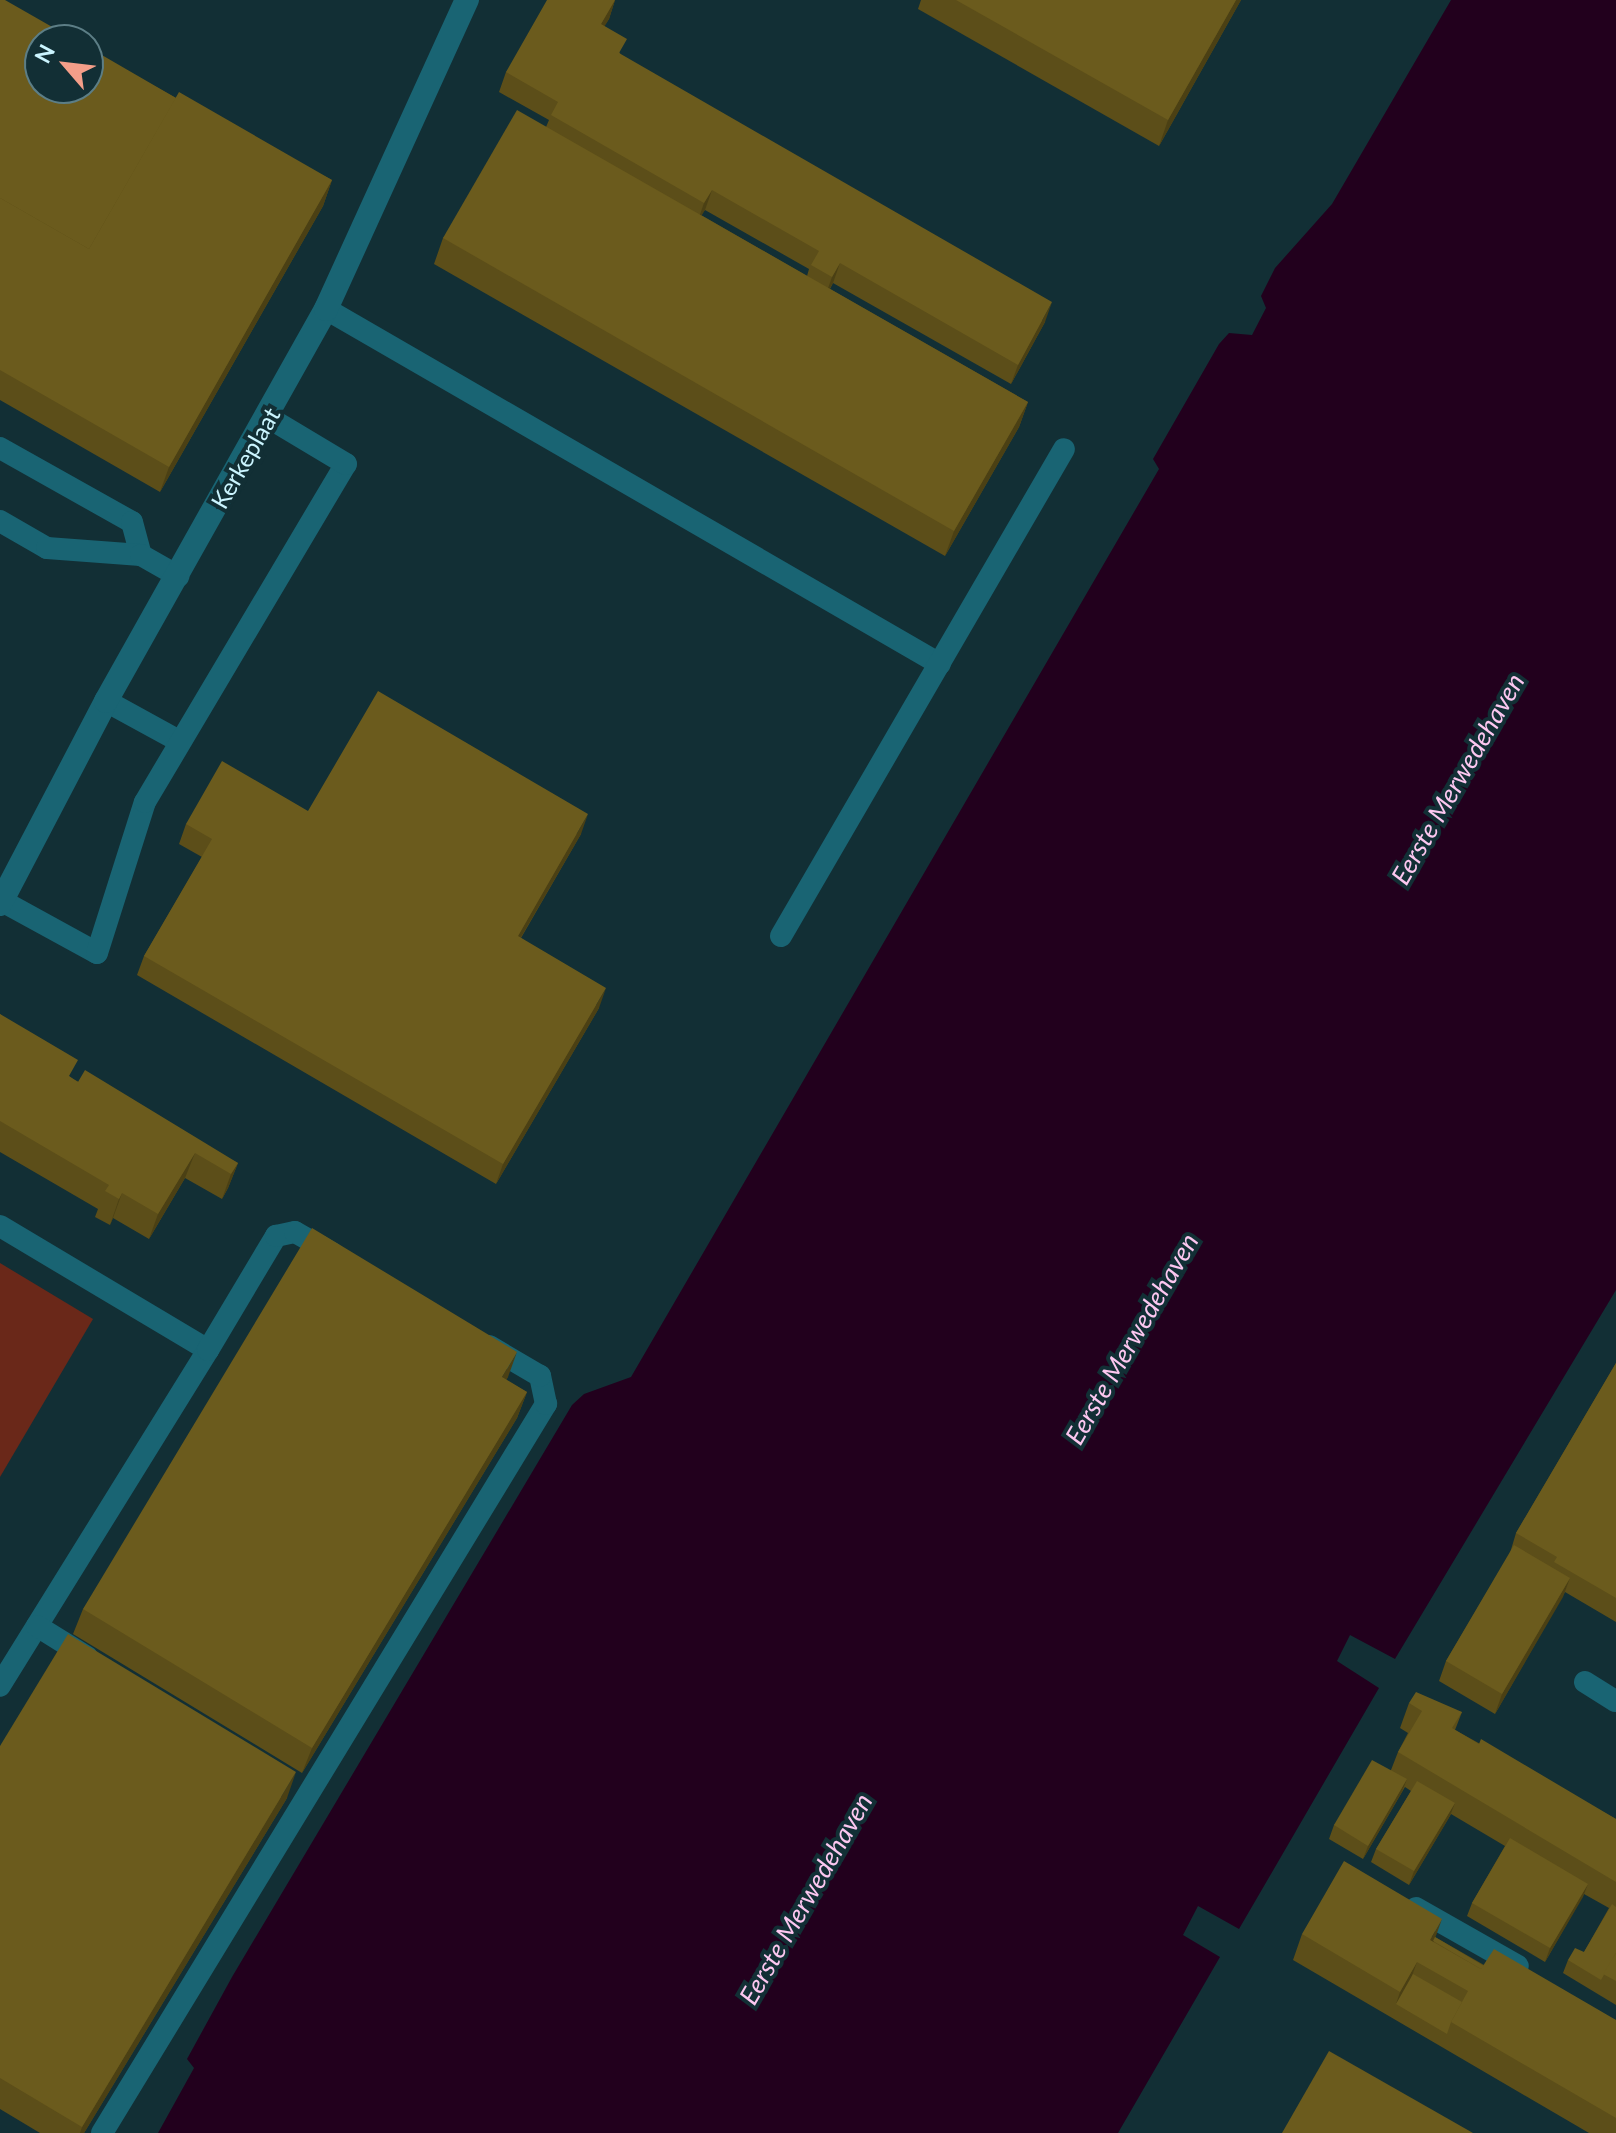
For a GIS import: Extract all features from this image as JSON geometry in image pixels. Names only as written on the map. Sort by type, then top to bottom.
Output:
[{"type":"street","name":"Kerkeplaat","points":[[1,902],[106,701],[269,418],[326,309],[467,0]]},
{"type":"lane","points":[[326,309],[940,664]]},
{"type":"lane","points":[[1,902],[97,953],[145,802],[346,464],[269,418]]},
{"type":"lane","points":[[0,448],[132,522],[141,555]]},
{"type":"lane","points":[[781,936],[1064,449]]},
{"type":"lane","points":[[0,521],[47,548],[141,555],[178,576]]},
{"type":"lane","points":[[106,701],[179,741]]},
{"type":"lane","points":[[0,1226],[208,1350]]},
{"type":"lane","points":[[0,1686],[276,1236],[295,1232],[350,1264]]},
{"type":"lane","points":[[102,2133],[546,1404],[540,1376],[472,1336]]},
{"type":"lane","points":[[37,1626],[105,1668]]},
{"type":"lane","points":[[1585,1682],[1616,1701]]},
{"type":"lane","points":[[283,1776],[310,1793]]},
{"type":"lane","points":[[1396,1896],[1533,1975]]},
{"type":"shaded area","points":[[0,1263],[93,1319],[0,1477]]},
{"type":"water","name":"Eerste Merwedehaven","points":[[1451,0],[1616,0],[1616,1290],[1395,1659],[1350,1635],[1337,1661],[1379,1688],[1239,1929],[1198,1906],[1183,1935],[1220,1957],[1118,2133],[158,2133],[194,2068],[187,2059],[232,1977],[572,1405],[584,1394],[631,1377],[1159,469],[1153,459],[1219,344],[1229,333],[1252,335],[1266,308],[1261,296],[1275,268],[1332,204]]},
{"type":"building","points":[[0,0],[47,24],[24,24],[24,104],[104,104],[104,56],[176,98],[89,249],[0,198]]},
{"type":"building","points":[[547,0],[615,0],[601,24],[627,39],[619,53],[1052,302],[1018,365],[840,263],[832,277],[811,265],[819,251],[712,190],[704,203],[551,115],[558,102],[506,72]]},
{"type":"building","points":[[956,0],[1236,0],[1168,120]]},
{"type":"building","points":[[179,92],[332,180],[169,467],[0,370],[0,198],[89,249]]},
{"type":"building","points":[[517,110],[1028,402],[954,531],[443,238]]},
{"type":"building","points":[[378,691],[588,814],[518,936],[606,988],[503,1164],[144,956],[212,839],[186,824],[222,761],[308,811]]},
{"type":"building","points":[[0,1014],[78,1060],[69,1076],[78,1082],[85,1070],[238,1163],[231,1174],[195,1153],[158,1214],[122,1193],[119,1199],[105,1191],[109,1185],[0,1121]]},
{"type":"building","points":[[312,1228],[517,1352],[502,1377],[527,1392],[312,1748],[83,1609]]},
{"type":"building","points":[[1616,1363],[1616,1598],[1554,1562],[1557,1557],[1516,1533]]},
{"type":"building","points":[[1514,1545],[1570,1578],[1502,1694],[1446,1661]]},
{"type":"building","points":[[68,1634],[296,1772],[82,2127],[0,2078],[0,1746]]},
{"type":"building","points":[[1416,1692],[1462,1712],[1452,1728],[1479,1744],[1481,1739],[1616,1819],[1616,1882],[1398,1752],[1422,1711],[1409,1703]]},
{"type":"building","points":[[1372,1760],[1407,1779],[1368,1846],[1334,1825]]},
{"type":"building","points":[[1417,1781],[1455,1803],[1414,1871],[1376,1849]]},
{"type":"building","points":[[1510,1838],[1588,1884],[1550,1948],[1472,1903]]},
{"type":"building","points":[[1344,1861],[1442,1919],[1430,1940],[1481,1969],[1494,1949],[1616,2020],[1616,2118],[1451,2022],[1468,1991],[1417,1962],[1400,1992],[1302,1934]]},
{"type":"building","points":[[1612,1904],[1616,1907],[1616,1953],[1601,1980],[1568,1960],[1575,1948],[1584,1952]]},
{"type":"building","points":[[1435,1937],[1484,1966],[1481,1969],[1433,1941]]},
{"type":"building","points":[[1616,1953],[1616,1981],[1603,1974]]},
{"type":"building","points":[[1413,1974],[1462,2002],[1447,2034],[1396,2004]]},
{"type":"building","points":[[1329,2051],[1473,2133],[1282,2133]]}]
